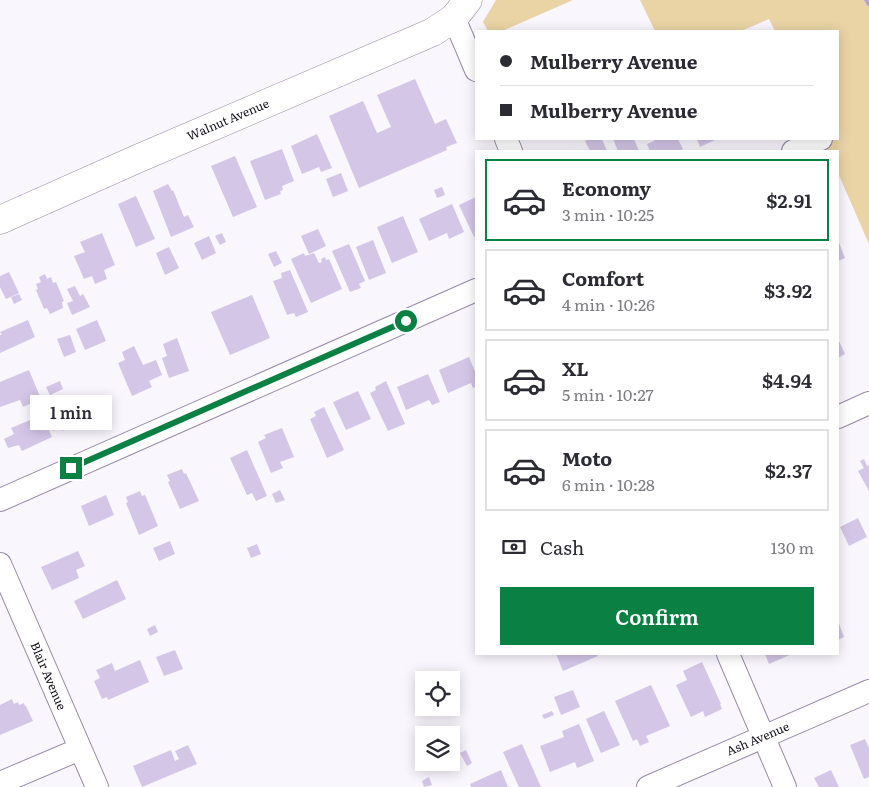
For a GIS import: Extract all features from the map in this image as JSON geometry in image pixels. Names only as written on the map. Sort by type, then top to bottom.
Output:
[{"type":"street","points":[[461,9],[475,66]]},
{"type":"street","name":"Walnut Avenue","points":[[0,220],[137,158],[434,32],[461,9]]},
{"type":"street","points":[[795,150],[819,140]]},
{"type":"street","points":[[0,500],[475,290]]},
{"type":"street","points":[[839,417],[869,403]]},
{"type":"street","name":"Blair Avenue","points":[[0,564],[97,787]]},
{"type":"street","points":[[728,655],[785,787]]},
{"type":"street","name":"Ash Avenue","points":[[648,787],[869,691]]},
{"type":"street","points":[[0,783],[80,749]]},
{"type":"shaded area","points":[[496,0],[573,0],[504,30],[487,30],[483,22]]},
{"type":"shaded area","points":[[640,0],[869,0],[869,244],[839,175],[839,150],[828,150],[823,140],[839,140],[839,30],[774,30],[769,19],[743,30],[655,30]]},
{"type":"building","points":[[415,79],[435,124],[446,119],[457,143],[446,147],[447,150],[359,188],[329,116],[363,101],[377,133],[391,127],[377,95]]},
{"type":"building","points":[[317,134],[332,168],[321,172],[319,167],[302,174],[291,146]]},
{"type":"building","points":[[602,140],[607,150],[590,150],[585,141]]},
{"type":"building","points":[[613,140],[634,140],[639,150],[618,150]]},
{"type":"building","points":[[678,140],[683,149],[650,150],[647,144],[654,141]]},
{"type":"building","points":[[697,140],[715,140],[700,147]]},
{"type":"building","points":[[282,149],[294,181],[282,186],[281,194],[265,200],[250,161]]},
{"type":"building","points":[[235,156],[257,207],[233,217],[211,166]]},
{"type":"building","points":[[341,173],[348,191],[333,197],[326,179]]},
{"type":"building","points":[[168,184],[173,190],[184,217],[188,215],[194,227],[171,237],[153,191]]},
{"type":"building","points":[[442,187],[445,195],[437,198],[434,190]]},
{"type":"building","points":[[136,196],[155,239],[136,247],[118,204]]},
{"type":"building","points":[[475,197],[474,237],[459,205]]},
{"type":"building","points":[[452,204],[464,232],[449,239],[447,233],[429,241],[419,219]]},
{"type":"building","points":[[403,216],[418,252],[392,263],[377,227]]},
{"type":"building","points":[[318,229],[326,246],[309,254],[301,236]]},
{"type":"building","points":[[102,233],[115,265],[104,270],[107,279],[95,284],[92,276],[84,279],[74,256],[85,252],[80,242]]},
{"type":"building","points":[[222,233],[226,242],[220,245],[215,236]]},
{"type":"building","points":[[209,236],[216,253],[202,260],[194,243]]},
{"type":"building","points":[[373,240],[386,273],[369,280],[356,247]]},
{"type":"building","points":[[839,243],[845,258],[839,261]]},
{"type":"building","points":[[349,244],[365,281],[359,284],[361,288],[350,292],[332,251]]},
{"type":"building","points":[[169,247],[179,268],[165,275],[156,253]]},
{"type":"building","points":[[276,251],[282,263],[274,267],[268,254]]},
{"type":"building","points":[[304,253],[305,256],[314,253],[319,263],[325,257],[326,260],[329,259],[342,289],[311,303],[291,259]]},
{"type":"building","points":[[290,270],[308,312],[296,317],[294,313],[287,315],[273,281],[282,278],[281,273]]},
{"type":"building","points":[[9,272],[19,293],[6,299],[0,287],[0,276]]},
{"type":"building","points":[[45,274],[47,279],[51,277],[53,283],[56,282],[64,301],[62,302],[63,308],[50,314],[47,308],[44,309],[36,290],[38,289],[36,284],[41,282],[39,277]]},
{"type":"building","points":[[75,286],[80,296],[83,294],[90,307],[72,315],[67,303],[73,301],[67,289]]},
{"type":"building","points":[[19,294],[22,300],[14,304],[11,297]]},
{"type":"building","points":[[252,295],[270,338],[230,355],[211,312]]},
{"type":"building","points":[[28,320],[35,337],[0,353],[0,335],[2,335],[0,332]]},
{"type":"building","points":[[97,320],[106,341],[85,350],[76,329]]},
{"type":"building","points":[[70,335],[76,352],[64,357],[57,339]]},
{"type":"building","points":[[177,338],[189,371],[169,378],[162,358],[167,356],[163,344]]},
{"type":"building","points":[[839,341],[845,354],[839,357]]},
{"type":"building","points":[[134,346],[143,365],[156,360],[162,375],[149,381],[152,387],[132,396],[118,363],[125,360],[122,352]]},
{"type":"building","points":[[469,357],[475,372],[475,387],[473,388],[471,383],[448,393],[439,370]]},
{"type":"building","points":[[29,370],[41,399],[23,407],[20,400],[0,407],[0,382]]},
{"type":"building","points":[[428,374],[440,402],[432,405],[429,400],[406,410],[397,387]]},
{"type":"building","points":[[60,381],[63,389],[50,395],[46,387]]},
{"type":"building","points":[[386,381],[405,424],[388,431],[370,393],[376,390],[375,387]]},
{"type":"building","points":[[358,391],[371,419],[346,430],[333,402]]},
{"type":"building","points":[[68,405],[77,424],[62,431],[61,427],[53,431],[46,415]]},
{"type":"building","points":[[324,407],[344,450],[327,458],[310,419],[316,416],[314,412]]},
{"type":"building","points":[[42,415],[52,437],[22,451],[19,445],[8,448],[4,439],[14,434],[11,428]]},
{"type":"building","points":[[282,428],[294,457],[280,462],[283,468],[271,473],[258,442],[266,438],[264,435]]},
{"type":"building","points":[[247,450],[267,496],[256,501],[252,493],[247,495],[230,458]]},
{"type":"building","points":[[864,459],[867,466],[869,465],[869,491],[858,471],[864,468],[860,461]]},
{"type":"building","points":[[182,469],[184,474],[186,473],[199,501],[180,509],[168,482],[170,481],[167,475]]},
{"type":"building","points":[[280,490],[285,500],[276,503],[272,494]]},
{"type":"building","points":[[140,491],[142,496],[145,495],[158,526],[139,535],[126,503],[128,502],[126,497]]},
{"type":"building","points":[[106,495],[114,515],[89,526],[81,506]]},
{"type":"building","points":[[858,518],[867,537],[849,546],[840,527]]},
{"type":"building","points":[[170,541],[175,554],[159,561],[153,548]]},
{"type":"building","points":[[257,544],[261,554],[251,558],[247,548]]},
{"type":"building","points":[[78,551],[85,566],[76,570],[79,578],[52,590],[41,567]]},
{"type":"building","points":[[117,580],[126,599],[83,619],[74,601]]},
{"type":"building","points":[[839,624],[844,637],[839,640]]},
{"type":"building","points":[[155,625],[158,632],[150,636],[147,629]]},
{"type":"building","points":[[175,650],[183,669],[164,676],[156,657]]},
{"type":"building","points":[[556,655],[598,656],[563,671]]},
{"type":"building","points":[[765,655],[790,655],[769,664]]},
{"type":"building","points":[[140,660],[149,682],[108,700],[107,697],[102,699],[94,681],[100,678],[96,670],[112,663],[115,671]]},
{"type":"building","points":[[702,662],[722,709],[705,717],[703,711],[691,717],[676,685],[687,680],[683,671]]},
{"type":"building","points":[[651,685],[670,726],[646,736],[649,742],[640,746],[637,739],[633,741],[615,701]]},
{"type":"building","points":[[573,690],[580,707],[561,715],[554,697]]},
{"type":"building","points":[[12,699],[14,704],[18,702],[19,705],[24,703],[33,721],[0,735],[0,705]]},
{"type":"building","points":[[552,711],[554,715],[544,719],[542,715]]},
{"type":"building","points":[[604,711],[620,745],[601,753],[586,719]]},
{"type":"building","points":[[579,724],[594,761],[577,768],[575,762],[550,772],[540,746],[564,737],[562,731]]},
{"type":"building","points":[[865,739],[869,748],[869,777],[864,779],[850,745]]},
{"type":"building","points":[[522,744],[541,787],[519,787],[503,752]]},
{"type":"building","points":[[188,745],[197,764],[142,787],[133,766],[171,750],[175,761],[179,759],[175,751]]},
{"type":"building","points":[[466,750],[472,763],[467,766],[460,753]]},
{"type":"building","points":[[501,770],[508,787],[471,787],[470,784]]},
{"type":"building","points":[[831,770],[839,787],[819,787],[814,778]]},
{"type":"building","points":[[429,777],[432,785],[424,787],[422,781]]},
{"type":"route","points":[[71,468],[406,321]]}]
